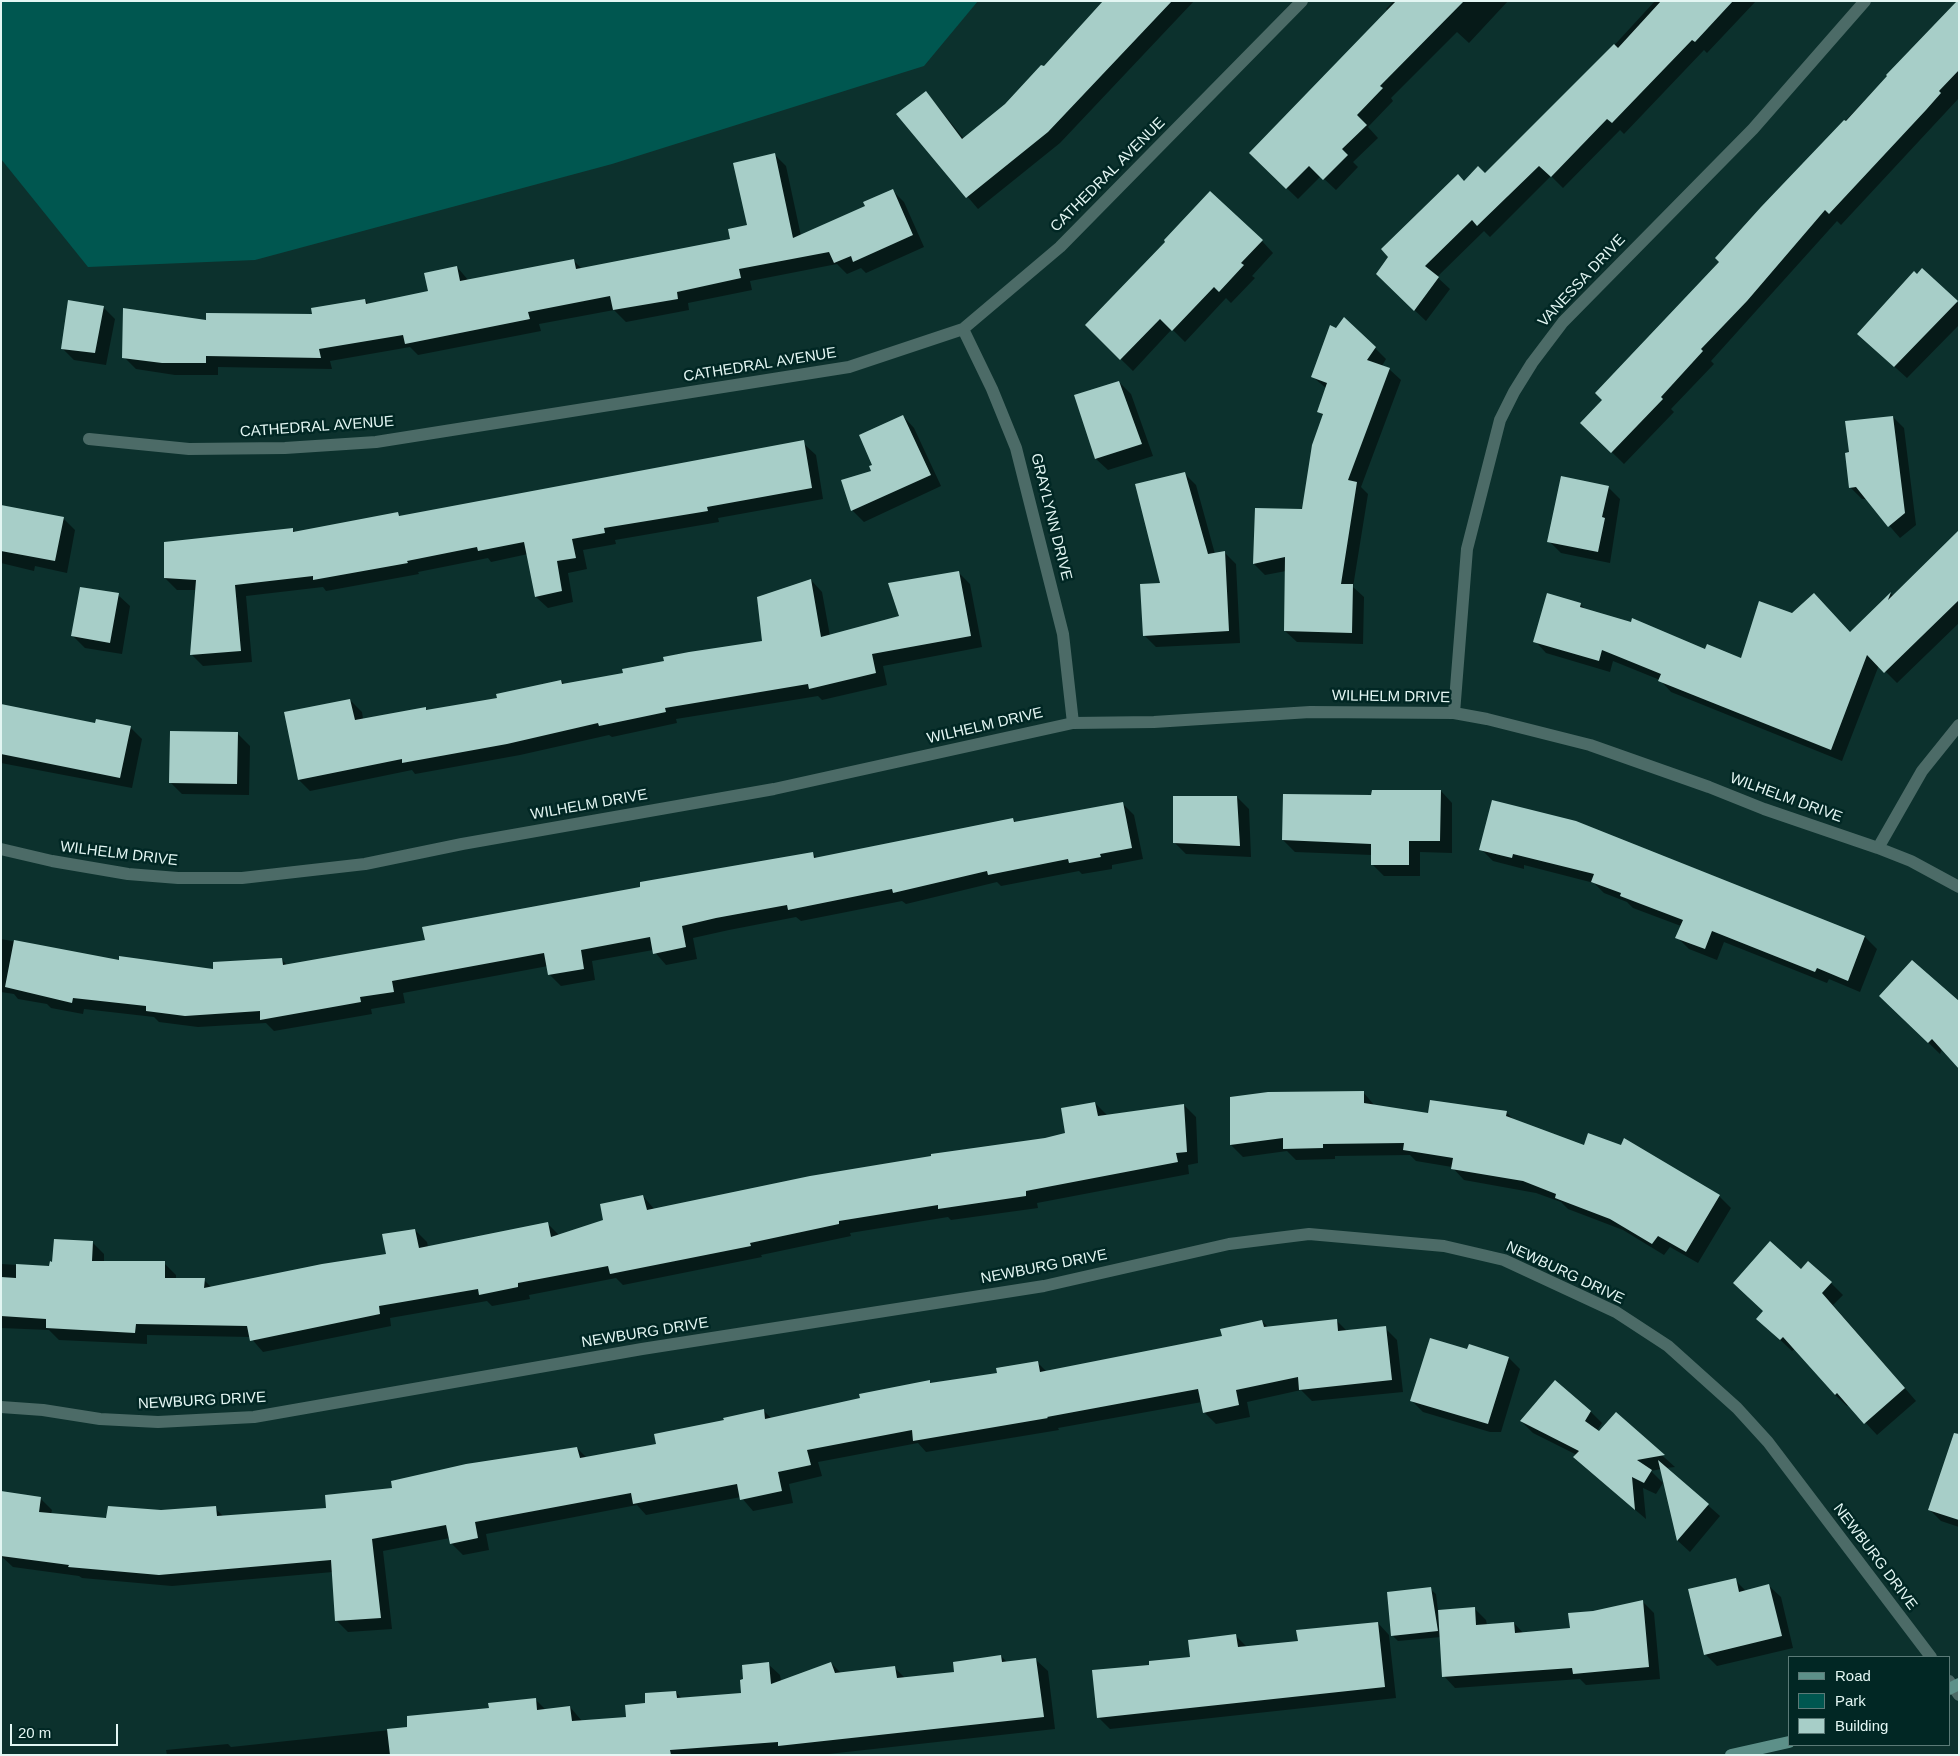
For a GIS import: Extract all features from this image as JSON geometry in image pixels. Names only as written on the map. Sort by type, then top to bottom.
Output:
[{"type":"street","name":"CATHEDRAL AVENUE","points":[[89,439],[189,449],[285,448],[376,442],[849,367],[963,329],[1060,247],[1302,1]]},
{"type":"street","name":"VANESSA DRIVE","points":[[1454,713],[1468,549],[1500,420],[1514,392],[1532,363],[1563,322],[1753,129],[1865,1]]},
{"type":"street","name":"GRAYLYNN DRIVE","points":[[963,329],[992,389],[1016,448],[1063,634],[1073,723]]},
{"type":"street","name":"WILHELM DRIVE","points":[[1,849],[52,861],[128,874],[178,878],[242,878],[356,866],[462,844],[774,788],[1073,723],[1154,722],[1310,712],[1454,713],[1487,718],[1590,745],[1709,787],[1764,809],[1878,848],[1911,861],[1959,887]]},
{"type":"street","points":[[1878,848],[1922,770],[1959,724]]},
{"type":"street","name":"NEWBURG DRIVE","points":[[1,1407],[43,1410],[100,1419],[158,1422],[254,1417],[652,1348],[1044,1286],[1230,1244],[1309,1234],[1444,1246],[1504,1260],[1616,1312],[1681,1357],[1737,1408],[1768,1442],[1930,1656]]},
{"type":"street","points":[[1730,1755],[1788,1742]]},
{"type":"green space","points":[[1,1],[978,1],[924,66],[612,164],[255,260],[88,267],[1,159]]},
{"type":"building","points":[[1103,1],[1172,1],[1048,132],[966,198],[896,114],[926,91],[962,139],[1005,104],[1041,65],[1044,66]]},
{"type":"building","points":[[1396,1],[1464,1],[1380,86],[1383,88],[1357,115],[1367,125],[1342,149],[1348,155],[1323,180],[1309,166],[1286,189],[1249,153]]},
{"type":"building","points":[[1661,1],[1733,1],[1695,42],[1692,40],[1612,123],[1607,119],[1551,177],[1539,166],[1477,226],[1472,220],[1425,266],[1439,277],[1414,311],[1376,274],[1388,257],[1381,249],[1458,174],[1464,181],[1478,166],[1485,173],[1614,44],[1618,48]]},
{"type":"building","points":[[1959,1],[1959,70],[1939,91],[1941,93],[1926,110],[1829,214],[1825,210],[1747,301],[1701,349],[1703,351],[1661,397],[1663,399],[1611,453],[1580,423],[1602,400],[1595,393],[1719,262],[1715,258],[1761,207],[1844,120],[1846,121],[1886,75]]},
{"type":"building","points":[[775,153],[793,238],[865,206],[863,202],[893,189],[913,235],[853,262],[851,256],[834,263],[829,252],[739,269],[741,278],[677,292],[678,299],[613,310],[610,296],[528,312],[530,319],[405,344],[403,335],[319,349],[321,358],[206,356],[206,363],[162,363],[122,358],[123,308],[206,320],[206,313],[312,314],[311,308],[365,299],[366,304],[428,291],[424,273],[457,266],[460,281],[574,259],[576,269],[730,239],[728,229],[747,225],[733,163]]},
{"type":"building","points":[[1210,191],[1263,240],[1241,263],[1244,265],[1219,292],[1214,287],[1172,331],[1160,319],[1120,360],[1085,325],[1165,242],[1164,240]]},
{"type":"building","points":[[1922,268],[1958,301],[1894,367],[1857,334],[1914,271],[1917,274]]},
{"type":"building","points":[[68,300],[104,306],[95,353],[61,349]]},
{"type":"building","points":[[1344,317],[1376,347],[1367,360],[1390,368],[1348,480],[1357,482],[1341,584],[1353,584],[1352,633],[1284,631],[1285,557],[1253,564],[1255,508],[1302,509],[1312,445],[1323,414],[1317,412],[1327,383],[1311,377],[1330,325],[1336,328]]},
{"type":"building","points":[[1119,381],[1142,444],[1095,459],[1074,395]]},
{"type":"building","points":[[903,415],[931,475],[851,511],[841,480],[871,471],[869,466],[872,465],[859,435]]},
{"type":"building","points":[[1893,416],[1905,513],[1888,527],[1856,487],[1849,488],[1845,453],[1849,452],[1845,421]]},
{"type":"building","points":[[804,440],[812,488],[707,507],[708,511],[604,528],[605,533],[572,539],[576,558],[557,561],[562,591],[535,597],[524,542],[478,551],[477,547],[407,561],[408,563],[313,580],[313,576],[235,585],[241,651],[190,655],[196,580],[164,578],[164,542],[293,528],[293,532],[398,512],[399,516]]},
{"type":"building","points":[[1185,472],[1208,554],[1225,551],[1229,631],[1143,636],[1140,584],[1160,583],[1135,484]]},
{"type":"building","points":[[1561,476],[1609,486],[1602,517],[1605,518],[1598,552],[1547,542]]},
{"type":"building","points":[[1,505],[64,517],[55,561],[1,551]]},
{"type":"building","points":[[1959,530],[1959,600],[1884,673],[1867,655],[1831,750],[1658,681],[1661,674],[1602,650],[1599,661],[1533,642],[1547,593],[1581,603],[1580,607],[1631,622],[1632,618],[1705,649],[1707,644],[1741,658],[1759,601],[1792,613],[1814,593],[1850,632],[1891,592],[1888,600]]},
{"type":"building","points":[[959,571],[971,636],[872,654],[876,673],[809,689],[808,684],[665,708],[666,712],[599,726],[598,723],[507,744],[402,763],[402,759],[298,780],[284,712],[350,699],[355,720],[426,707],[426,710],[497,698],[496,694],[561,680],[562,684],[623,673],[622,669],[664,661],[663,657],[762,641],[757,597],[811,579],[821,637],[899,616],[888,583]]},
{"type":"building","points":[[80,587],[119,593],[110,643],[71,636]]},
{"type":"building","points":[[1,704],[95,723],[96,719],[131,726],[120,778],[1,754]]},
{"type":"building","points":[[170,731],[238,732],[237,784],[169,783]]},
{"type":"building","points":[[1372,790],[1441,790],[1440,841],[1409,841],[1409,865],[1371,865],[1371,844],[1282,840],[1283,794],[1371,795]]},
{"type":"building","points":[[1173,796],[1237,796],[1240,846],[1173,843]]},
{"type":"building","points":[[1492,800],[1576,821],[1865,936],[1848,981],[1817,968],[1815,972],[1712,931],[1705,949],[1675,938],[1683,920],[1620,896],[1621,893],[1591,882],[1594,874],[1513,854],[1512,858],[1479,850]]},
{"type":"building","points":[[1123,802],[1132,848],[1100,854],[1101,857],[1069,863],[1068,859],[988,875],[987,871],[893,893],[892,889],[788,910],[787,905],[716,918],[682,926],[686,947],[653,954],[650,937],[581,950],[584,969],[548,975],[544,953],[392,981],[394,992],[360,997],[361,1002],[260,1020],[260,1011],[185,1016],[146,1011],[146,1006],[73,998],[72,1003],[5,987],[14,940],[119,960],[119,956],[213,969],[213,962],[282,958],[283,965],[425,940],[422,927],[640,887],[640,882],[813,852],[814,858],[1013,818],[1014,822]]},
{"type":"building","points":[[1912,960],[1959,1001],[1959,1069],[1932,1039],[1928,1043],[1879,996]]},
{"type":"building","points":[[1364,1091],[1364,1103],[1428,1113],[1430,1100],[1507,1111],[1506,1116],[1584,1145],[1588,1133],[1621,1145],[1624,1138],[1720,1195],[1686,1252],[1658,1236],[1652,1244],[1610,1219],[1555,1198],[1556,1194],[1523,1181],[1451,1169],[1453,1158],[1403,1150],[1404,1143],[1323,1144],[1323,1148],[1283,1149],[1283,1138],[1230,1145],[1230,1097],[1268,1092]]},
{"type":"building","points":[[1095,1102],[1098,1116],[1184,1104],[1187,1152],[1176,1153],[1178,1162],[1026,1191],[1026,1196],[938,1209],[938,1205],[839,1221],[839,1224],[750,1243],[751,1246],[610,1274],[608,1266],[518,1283],[518,1287],[479,1295],[478,1289],[379,1306],[380,1314],[250,1341],[247,1326],[136,1324],[135,1333],[46,1328],[46,1319],[1,1316],[1,1277],[16,1278],[16,1264],[49,1266],[50,1261],[52,1262],[54,1239],[93,1241],[92,1261],[165,1261],[165,1278],[205,1278],[204,1288],[322,1264],[386,1254],[382,1234],[415,1229],[419,1248],[548,1222],[551,1237],[603,1220],[600,1204],[643,1195],[647,1210],[810,1176],[931,1156],[931,1154],[1045,1138],[1065,1133],[1061,1108]]},
{"type":"building","points":[[1770,1241],[1801,1269],[1808,1261],[1832,1282],[1822,1293],[1905,1388],[1864,1424],[1783,1337],[1780,1340],[1756,1319],[1763,1311],[1733,1283]]},
{"type":"building","points":[[1337,1319],[1338,1331],[1386,1326],[1392,1380],[1299,1390],[1298,1377],[1236,1390],[1239,1405],[1203,1413],[1198,1389],[1048,1418],[913,1441],[912,1430],[807,1450],[811,1465],[778,1472],[782,1491],[740,1500],[737,1484],[633,1504],[631,1493],[475,1522],[478,1538],[450,1544],[446,1525],[372,1539],[381,1618],[335,1621],[331,1560],[159,1575],[68,1567],[69,1565],[1,1556],[1,1491],[41,1497],[39,1512],[106,1518],[108,1506],[161,1510],[216,1506],[217,1516],[326,1508],[325,1495],[392,1488],[391,1481],[466,1464],[577,1447],[580,1458],[656,1444],[654,1434],[724,1420],[723,1418],[764,1409],[765,1419],[860,1398],[859,1394],[930,1380],[930,1383],[997,1373],[996,1368],[1038,1361],[1040,1372],[1222,1336],[1220,1329],[1262,1320],[1264,1327]]},
{"type":"building","points":[[1430,1338],[1467,1349],[1469,1344],[1509,1357],[1488,1424],[1410,1401]]},
{"type":"building","points":[[1555,1380],[1591,1411],[1585,1421],[1599,1431],[1616,1412],[1665,1455],[1637,1460],[1652,1470],[1644,1483],[1632,1477],[1635,1510],[1573,1457],[1579,1451],[1520,1421]]},
{"type":"building","points":[[1954,1433],[1959,1434],[1959,1520],[1928,1510]]},
{"type":"building","points":[[1658,1460],[1709,1504],[1677,1541]]},
{"type":"building","points":[[1736,1578],[1739,1592],[1769,1584],[1782,1636],[1704,1655],[1688,1589]]},
{"type":"building","points":[[1431,1587],[1438,1631],[1391,1636],[1387,1592]]},
{"type":"building","points":[[1643,1600],[1649,1667],[1573,1674],[1572,1668],[1442,1677],[1438,1610],[1475,1607],[1476,1625],[1514,1622],[1515,1633],[1570,1628],[1568,1613],[1593,1611]]},
{"type":"building","points":[[1378,1622],[1385,1687],[1097,1718],[1092,1670],[1149,1665],[1149,1661],[1190,1657],[1188,1640],[1236,1634],[1238,1647],[1298,1641],[1296,1630]]},
{"type":"building","points":[[1001,1655],[1002,1662],[1036,1658],[1044,1717],[778,1746],[778,1742],[670,1750],[671,1755],[390,1755],[387,1729],[407,1727],[407,1716],[489,1708],[488,1703],[536,1698],[537,1710],[570,1706],[572,1721],[626,1717],[625,1705],[645,1703],[645,1693],[676,1691],[677,1698],[741,1693],[742,1665],[769,1662],[771,1684],[831,1662],[835,1673],[895,1666],[897,1678],[954,1672],[953,1662]]}]
